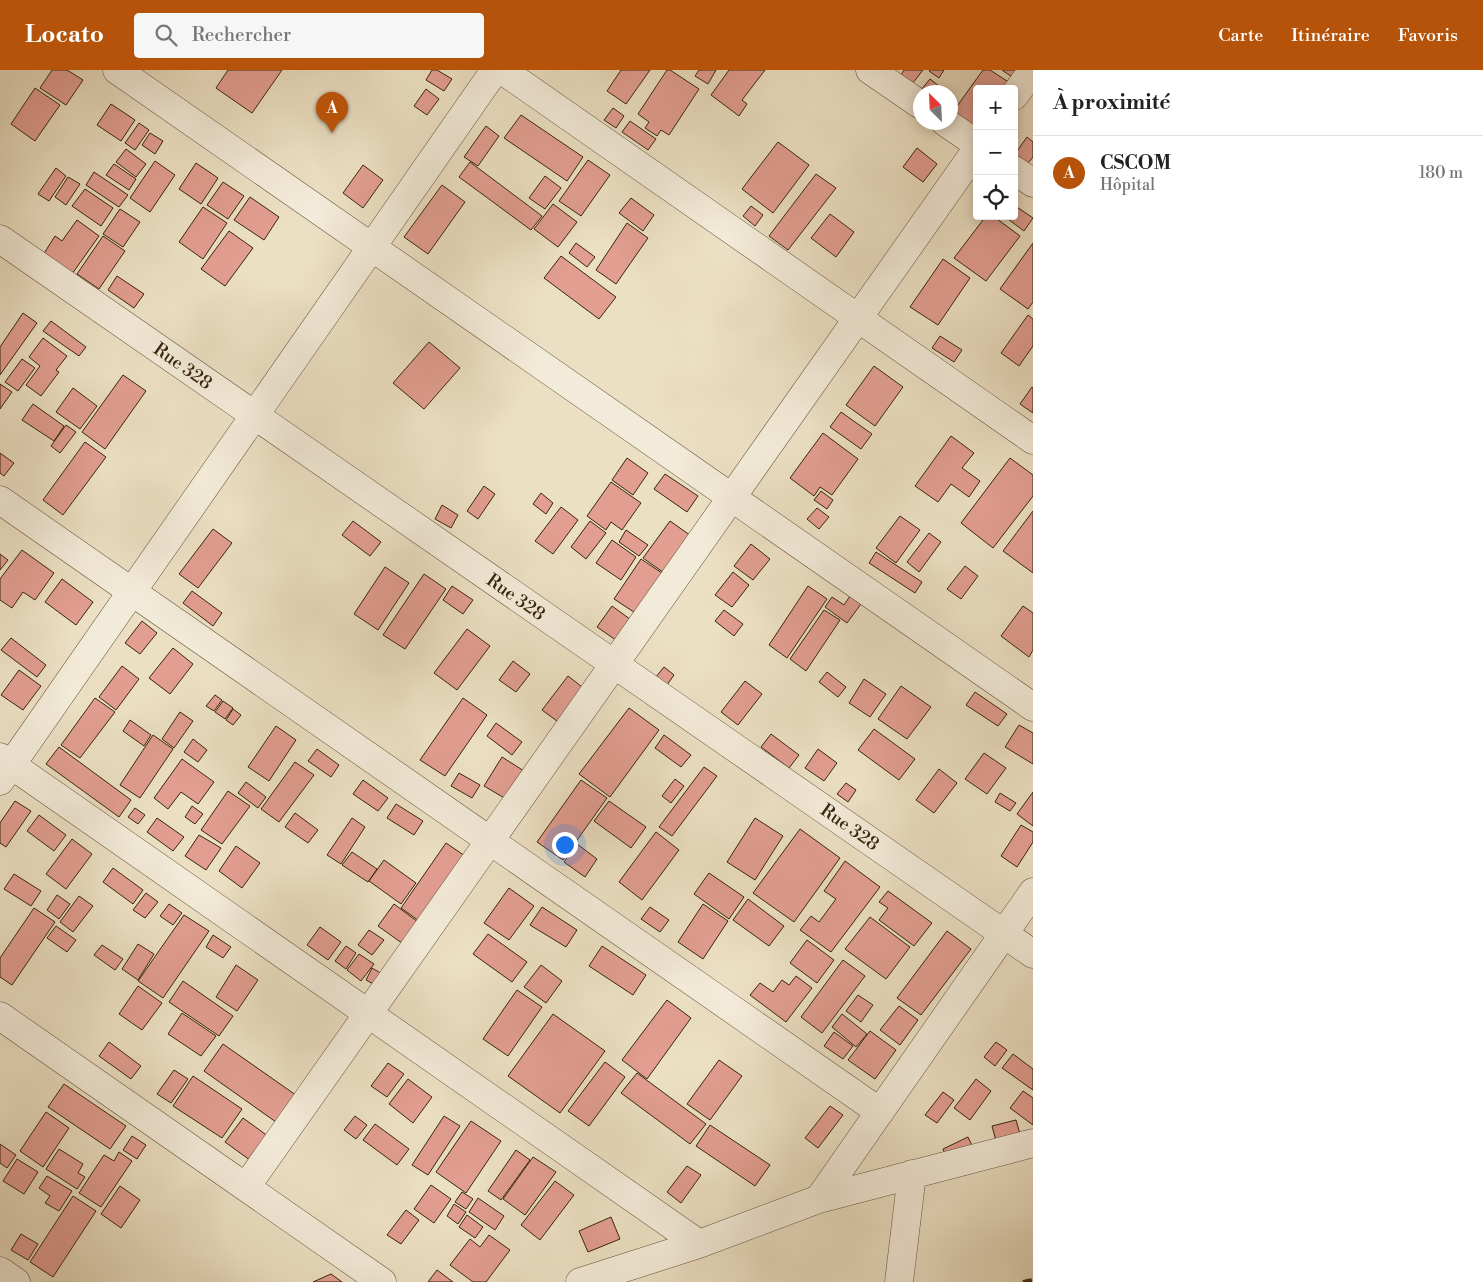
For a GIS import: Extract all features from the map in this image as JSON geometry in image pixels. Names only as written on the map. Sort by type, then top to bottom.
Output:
[{"type":"street","points":[[117,70],[1033,707]]},
{"type":"street","points":[[495,70],[132,592],[4,768],[368,1014],[698,1244]]},
{"type":"street","points":[[502,70],[1033,440]]},
{"type":"street","points":[[870,70],[913,100]]},
{"type":"street","points":[[1018,90],[1032,70]]},
{"type":"street","points":[[957,130],[973,141]]},
{"type":"street","points":[[246,1187],[973,155]]},
{"type":"street","points":[[1018,173],[1033,184]]},
{"type":"street","name":"Rue 328","points":[[0,240],[1033,954]]},
{"type":"street","points":[[0,500],[880,1112]]},
{"type":"street","points":[[819,1199],[1033,892]]},
{"type":"street","points":[[0,1016],[382,1282]]},
{"type":"street","points":[[580,1282],[698,1244],[819,1199],[1033,1143]]},
{"type":"street","points":[[899,1282],[912,1174]]},
{"type":"street","points":[[0,1271],[16,1282]]},
{"type":"building","points":[[52,70],[67,70],[83,80],[66,105],[40,88]]},
{"type":"building","points":[[228,70],[282,70],[252,113],[216,88]]},
{"type":"building","points":[[432,70],[437,70],[452,79],[444,91],[426,80]]},
{"type":"building","points":[[621,70],[650,70],[626,104],[607,91]]},
{"type":"building","points":[[667,70],[670,70],[699,89],[669,135],[661,130],[657,136],[645,128],[649,122],[638,114]]},
{"type":"building","points":[[699,70],[716,70],[708,84],[695,76]]},
{"type":"building","points":[[729,70],[765,70],[742,100],[747,104],[739,116],[711,95]]},
{"type":"building","points":[[904,70],[923,70],[912,84],[901,75]]},
{"type":"building","points":[[930,70],[944,70],[939,78]]},
{"type":"building","points":[[983,70],[990,70],[1010,83],[1009,85],[973,85],[973,126],[958,117],[958,105]]},
{"type":"building","points":[[1002,70],[1018,70],[1012,77]]},
{"type":"building","points":[[930,79],[938,85],[925,85]]},
{"type":"building","points":[[35,88],[60,105],[35,141],[11,124]]},
{"type":"building","points":[[426,89],[439,99],[427,115],[414,106]]},
{"type":"building","points":[[111,104],[135,120],[121,141],[97,125]]},
{"type":"building","points":[[613,108],[624,116],[616,128],[604,120]]},
{"type":"building","points":[[521,115],[583,157],[567,181],[504,138]]},
{"type":"building","points":[[630,121],[656,139],[648,150],[622,132]]},
{"type":"building","points":[[139,123],[149,130],[135,150],[125,143]]},
{"type":"building","points":[[486,126],[499,136],[478,166],[464,157]]},
{"type":"building","points":[[150,133],[163,141],[155,154],[142,145]]},
{"type":"building","points":[[1027,137],[1033,142],[1033,157],[1028,163],[1018,156],[1018,150]]},
{"type":"building","points":[[778,142],[809,165],[773,213],[742,189]]},
{"type":"building","points":[[917,148],[937,164],[923,182],[903,167]]},
{"type":"building","points":[[126,149],[146,164],[136,177],[116,162]]},
{"type":"building","points":[[588,160],[610,175],[581,216],[559,201]]},
{"type":"building","points":[[155,161],[175,175],[150,212],[130,198]]},
{"type":"building","points":[[470,162],[542,216],[531,230],[459,177]]},
{"type":"building","points":[[196,163],[218,178],[201,204],[179,189]]},
{"type":"building","points":[[114,164],[136,179],[129,190],[106,175]]},
{"type":"building","points":[[363,165],[383,180],[363,208],[343,193]]},
{"type":"building","points":[[56,168],[66,176],[49,201],[38,194]]},
{"type":"building","points":[[94,172],[128,195],[119,207],[86,185]]},
{"type":"building","points":[[816,174],[836,188],[788,250],[769,236]]},
{"type":"building","points":[[545,176],[561,188],[545,209],[529,198]]},
{"type":"building","points":[[68,177],[80,184],[66,205],[55,197]]},
{"type":"building","points":[[223,182],[244,196],[228,219],[207,205]]},
{"type":"building","points":[[442,185],[465,202],[428,254],[404,237]]},
{"type":"building","points":[[85,189],[113,208],[101,226],[72,206]]},
{"type":"building","points":[[250,197],[279,217],[264,240],[234,220]]},
{"type":"building","points":[[631,198],[654,215],[643,231],[619,213]]},
{"type":"building","points":[[553,204],[577,222],[558,247],[534,229]]},
{"type":"building","points":[[751,206],[763,215],[755,226],[743,216]]},
{"type":"building","points":[[203,207],[227,223],[203,259],[179,242]]},
{"type":"building","points":[[1018,208],[1033,218],[1024,231],[1009,220],[1018,220]]},
{"type":"building","points":[[120,209],[140,222],[123,247],[103,234]]},
{"type":"building","points":[[830,214],[854,232],[836,257],[811,238]]},
{"type":"building","points":[[77,220],[99,236],[72,274],[43,255],[55,236],[62,241]]},
{"type":"building","points":[[983,220],[998,220],[1020,236],[986,281],[954,258]]},
{"type":"building","points":[[627,223],[648,238],[616,284],[596,270]]},
{"type":"building","points":[[229,231],[253,248],[225,286],[201,269]]},
{"type":"building","points":[[103,236],[125,251],[99,289],[77,274]]},
{"type":"building","points":[[576,243],[595,257],[587,267],[569,253]]},
{"type":"building","points":[[1033,243],[1033,302],[1028,309],[1000,289]]},
{"type":"building","points":[[561,256],[616,297],[599,319],[544,278]]},
{"type":"building","points":[[943,259],[970,278],[938,325],[910,307]]},
{"type":"building","points":[[117,276],[144,294],[134,308],[108,290]]},
{"type":"building","points":[[23,313],[37,323],[0,375],[0,347]]},
{"type":"building","points":[[1028,315],[1033,319],[1033,346],[1019,366],[1001,353]]},
{"type":"building","points":[[51,321],[86,347],[79,356],[43,331]]},
{"type":"building","points":[[940,336],[962,350],[954,362],[932,348]]},
{"type":"building","points":[[43,338],[67,356],[56,370],[59,372],[41,396],[26,385],[40,366],[29,357]]},
{"type":"building","points":[[429,342],[460,368],[424,409],[393,383]]},
{"type":"building","points":[[22,359],[35,368],[18,391],[5,382]]},
{"type":"building","points":[[874,366],[903,387],[875,426],[846,405]]},
{"type":"building","points":[[123,375],[146,391],[105,449],[82,432]]},
{"type":"building","points":[[0,384],[12,392],[0,409]]},
{"type":"building","points":[[73,388],[97,406],[80,429],[56,412]]},
{"type":"building","points":[[1033,388],[1033,413],[1020,404]]},
{"type":"building","points":[[33,404],[64,426],[54,441],[22,420]]},
{"type":"building","points":[[841,412],[872,434],[861,449],[830,427]]},
{"type":"building","points":[[66,425],[76,432],[60,453],[51,446]]},
{"type":"building","points":[[823,433],[858,459],[832,495],[820,487],[814,496],[790,478]]},
{"type":"building","points":[[951,436],[974,453],[962,468],[980,481],[969,497],[951,484],[938,502],[915,486]]},
{"type":"building","points":[[85,442],[106,457],[63,515],[43,500]]},
{"type":"building","points":[[0,453],[14,463],[4,476],[0,473]]},
{"type":"building","points":[[627,458],[648,473],[633,495],[612,480]]},
{"type":"building","points":[[1010,458],[1033,475],[1033,496],[993,548],[961,523]]},
{"type":"building","points":[[665,474],[698,496],[687,512],[654,489]]},
{"type":"building","points":[[611,482],[641,503],[622,530],[611,522],[606,530],[587,516]]},
{"type":"building","points":[[484,486],[495,494],[478,519],[467,511]]},
{"type":"building","points":[[821,491],[833,500],[827,509],[814,500]]},
{"type":"building","points":[[541,493],[553,503],[546,514],[533,504]]},
{"type":"building","points":[[442,505],[458,515],[451,528],[435,519]]},
{"type":"building","points":[[561,507],[578,520],[553,554],[535,541]]},
{"type":"building","points":[[817,508],[829,517],[819,529],[807,519]]},
{"type":"building","points":[[1033,511],[1033,573],[1003,551]]},
{"type":"building","points":[[900,516],[920,530],[896,563],[876,548]]},
{"type":"building","points":[[353,521],[381,542],[370,556],[342,535]]},
{"type":"building","points":[[590,521],[606,533],[586,559],[571,547]]},
{"type":"building","points":[[670,521],[694,538],[667,575],[643,558]]},
{"type":"building","points":[[213,529],[232,543],[198,588],[179,574]]},
{"type":"building","points":[[626,530],[648,545],[639,556],[619,542]]},
{"type":"building","points":[[929,533],[941,542],[919,572],[907,562]]},
{"type":"building","points":[[612,540],[636,557],[621,580],[596,563]]},
{"type":"building","points":[[751,544],[770,559],[753,580],[734,566]]},
{"type":"building","points":[[22,550],[54,573],[35,600],[23,592],[12,608],[0,600],[0,579]]},
{"type":"building","points":[[876,552],[922,582],[915,593],[869,563]]},
{"type":"building","points":[[0,554],[8,560],[0,570]]},
{"type":"building","points":[[641,559],[668,577],[640,616],[614,599]]},
{"type":"building","points":[[965,566],[978,576],[961,599],[947,589]]},
{"type":"building","points":[[385,567],[409,583],[378,630],[354,614]]},
{"type":"building","points":[[733,572],[749,585],[732,607],[715,595]]},
{"type":"building","points":[[424,574],[446,589],[405,649],[383,635]]},
{"type":"building","points":[[62,579],[93,602],[76,625],[45,602]]},
{"type":"building","points":[[452,586],[473,600],[463,614],[443,600]]},
{"type":"building","points":[[808,586],[827,599],[787,658],[769,645]]},
{"type":"building","points":[[192,591],[222,613],[213,626],[183,603]]},
{"type":"building","points":[[850,596],[861,604],[847,623],[825,607],[832,597],[844,605]]},
{"type":"building","points":[[612,606],[634,622],[620,643],[597,627]]},
{"type":"building","points":[[1023,606],[1033,613],[1033,650],[1029,657],[1001,636]]},
{"type":"building","points":[[724,610],[743,624],[734,636],[715,621]]},
{"type":"building","points":[[824,610],[840,620],[806,671],[790,659]]},
{"type":"building","points":[[142,621],[157,633],[140,654],[125,643]]},
{"type":"building","points":[[467,629],[490,646],[457,690],[434,673]]},
{"type":"building","points":[[11,638],[46,665],[37,677],[1,650]]},
{"type":"building","points":[[173,648],[193,664],[170,694],[149,678]]},
{"type":"building","points":[[513,661],[530,674],[516,692],[499,680]]},
{"type":"building","points":[[122,666],[139,679],[116,710],[99,697]]},
{"type":"building","points":[[664,667],[674,675],[662,692],[651,683]]},
{"type":"building","points":[[19,670],[41,686],[23,710],[1,695]]},
{"type":"building","points":[[827,672],[846,687],[838,697],[819,682]]},
{"type":"building","points":[[568,676],[586,690],[561,724],[542,710]]},
{"type":"building","points":[[864,679],[886,694],[870,717],[849,703]]},
{"type":"building","points":[[745,681],[762,694],[738,725],[721,712]]},
{"type":"building","points":[[901,686],[931,707],[907,739],[878,719]]},
{"type":"building","points":[[975,692],[1007,714],[998,726],[966,705]]},
{"type":"building","points":[[215,695],[222,700],[214,711],[206,706]]},
{"type":"building","points":[[95,698],[115,712],[80,758],[61,745]]},
{"type":"building","points":[[463,698],[487,715],[445,776],[420,760]]},
{"type":"building","points":[[223,701],[233,708],[225,719],[215,712]]},
{"type":"building","points":[[629,708],[659,730],[610,797],[579,774]]},
{"type":"building","points":[[233,709],[241,715],[233,725],[226,720]]},
{"type":"building","points":[[180,712],[193,721],[174,748],[162,739]]},
{"type":"building","points":[[130,720],[151,735],[144,746],[123,731]]},
{"type":"building","points":[[496,723],[522,742],[512,755],[487,736]]},
{"type":"building","points":[[1019,725],[1033,733],[1033,764],[1005,747]]},
{"type":"building","points":[[276,726],[296,740],[269,781],[248,767]]},
{"type":"building","points":[[874,729],[915,759],[899,780],[858,750]]},
{"type":"building","points":[[771,734],[799,755],[789,768],[761,747]]},
{"type":"building","points":[[153,735],[173,749],[140,798],[120,785]]},
{"type":"building","points":[[664,735],[691,755],[681,767],[655,748]]},
{"type":"building","points":[[193,739],[207,750],[198,762],[184,752]]},
{"type":"building","points":[[59,747],[131,800],[119,817],[46,764]]},
{"type":"building","points":[[317,749],[339,765],[331,777],[308,761]]},
{"type":"building","points":[[818,749],[837,763],[824,781],[805,768]]},
{"type":"building","points":[[984,753],[1006,768],[987,794],[965,779]]},
{"type":"building","points":[[502,757],[524,771],[506,799],[484,786]]},
{"type":"building","points":[[182,759],[214,782],[198,804],[181,792],[168,809],[154,798]]},
{"type":"building","points":[[295,762],[314,775],[279,822],[261,809]]},
{"type":"building","points":[[704,767],[717,776],[672,836],[659,827]]},
{"type":"building","points":[[939,769],[957,783],[934,813],[916,800]]},
{"type":"building","points":[[459,773],[480,785],[472,798],[451,786]]},
{"type":"building","points":[[675,779],[684,786],[671,803],[662,796]]},
{"type":"building","points":[[363,780],[388,798],[378,811],[353,794]]},
{"type":"building","points":[[581,780],[607,798],[563,860],[537,842]]},
{"type":"building","points":[[246,782],[266,797],[258,808],[238,793]]},
{"type":"building","points":[[846,783],[856,790],[848,802],[837,794]]},
{"type":"building","points":[[228,791],[250,806],[222,844],[201,830]]},
{"type":"building","points":[[1033,792],[1033,826],[1017,814]]},
{"type":"building","points":[[1000,793],[1016,803],[1010,811],[995,802]]},
{"type":"building","points":[[15,801],[31,811],[6,847],[0,843],[0,823]]},
{"type":"building","points":[[609,801],[646,827],[631,848],[594,821]]},
{"type":"building","points":[[396,804],[423,821],[414,835],[387,818]]},
{"type":"building","points":[[192,806],[203,814],[195,824],[185,817]]},
{"type":"building","points":[[135,808],[145,815],[138,824],[128,817]]},
{"type":"building","points":[[295,813],[318,830],[308,843],[285,827]]},
{"type":"building","points":[[39,815],[66,835],[54,851],[27,831]]},
{"type":"building","points":[[157,818],[184,837],[173,851],[147,832]]},
{"type":"building","points":[[352,818],[365,827],[341,864],[327,855]]},
{"type":"building","points":[[755,818],[783,836],[755,880],[727,862]]},
{"type":"building","points":[[1021,825],[1033,832],[1033,842],[1017,867],[1001,856]]},
{"type":"building","points":[[800,829],[840,858],[794,922],[753,893]]},
{"type":"building","points":[[656,832],[679,850],[642,900],[619,882]]},
{"type":"building","points":[[199,835],[221,848],[206,870],[185,856]]},
{"type":"building","points":[[72,839],[92,854],[66,889],[46,874]]},
{"type":"building","points":[[446,843],[468,858],[422,923],[401,908]]},
{"type":"building","points":[[577,844],[597,859],[585,877],[564,862]]},
{"type":"building","points":[[236,846],[260,863],[242,888],[219,871]]},
{"type":"building","points":[[352,852],[377,869],[368,882],[342,865]]},
{"type":"building","points":[[384,860],[416,883],[401,904],[369,881]]},
{"type":"building","points":[[845,861],[880,887],[831,952],[800,930],[811,916],[819,922],[836,899],[824,891]]},
{"type":"building","points":[[113,868],[143,890],[133,904],[103,882]]},
{"type":"building","points":[[709,873],[744,897],[729,919],[694,894]]},
{"type":"building","points":[[14,874],[41,891],[31,906],[4,889]]},
{"type":"building","points":[[509,888],[534,906],[509,940],[484,923]]},
{"type":"building","points":[[888,891],[932,923],[914,946],[879,920],[888,908],[879,902]]},
{"type":"building","points":[[146,893],[158,902],[145,918],[133,910]]},
{"type":"building","points":[[57,895],[70,904],[59,919],[47,910]]},
{"type":"building","points":[[79,896],[93,906],[73,932],[60,922]]},
{"type":"building","points":[[748,899],[784,926],[769,946],[733,920]]},
{"type":"building","points":[[169,904],[182,913],[173,925],[160,916]]},
{"type":"building","points":[[394,904],[422,925],[406,946],[378,926]]},
{"type":"building","points":[[703,904],[728,921],[703,959],[678,942]]},
{"type":"building","points":[[542,907],[577,930],[566,947],[530,925]]},
{"type":"building","points":[[650,907],[669,920],[660,932],[641,919]]},
{"type":"building","points":[[34,908],[55,922],[12,985],[0,977],[0,958]]},
{"type":"building","points":[[184,915],[209,931],[163,998],[138,981]]},
{"type":"building","points":[[870,917],[910,947],[886,979],[845,949]]},
{"type":"building","points":[[56,926],[76,940],[67,952],[47,938]]},
{"type":"building","points":[[320,927],[341,942],[328,960],[307,945]]},
{"type":"building","points":[[369,930],[384,940],[372,955],[358,945]]},
{"type":"building","points":[[947,931],[971,949],[921,1015],[897,998]]},
{"type":"building","points":[[488,934],[527,962],[512,982],[473,954]]},
{"type":"building","points":[[213,935],[231,947],[223,958],[206,947]]},
{"type":"building","points":[[807,940],[834,960],[817,983],[790,963]]},
{"type":"building","points":[[138,944],[154,954],[138,980],[122,969]]},
{"type":"building","points":[[102,945],[123,959],[115,970],[94,955]]},
{"type":"building","points":[[346,946],[356,953],[346,969],[335,961]]},
{"type":"building","points":[[602,946],[646,975],[633,995],[589,966]]},
{"type":"building","points":[[359,954],[374,964],[361,981],[347,970]]},
{"type":"building","points":[[843,960],[865,976],[822,1033],[801,1017]]},
{"type":"building","points":[[236,965],[258,980],[237,1011],[216,997]]},
{"type":"building","points":[[541,965],[562,981],[546,1003],[524,987]]},
{"type":"building","points":[[372,968],[384,975],[377,986],[366,980]]},
{"type":"building","points":[[796,976],[812,988],[786,1022],[750,995],[760,983],[773,992],[782,980],[789,985]]},
{"type":"building","points":[[183,981],[233,1016],[219,1036],[169,1002]]},
{"type":"building","points":[[138,986],[162,1003],[142,1030],[119,1014]]},
{"type":"building","points":[[517,990],[542,1007],[508,1056],[483,1039]]},
{"type":"building","points":[[858,995],[873,1005],[861,1022],[846,1011]]},
{"type":"building","points":[[667,1000],[691,1018],[647,1079],[622,1060]]},
{"type":"building","points":[[899,1006],[918,1020],[900,1045],[880,1030]]},
{"type":"building","points":[[182,1013],[216,1036],[201,1056],[168,1034]]},
{"type":"building","points":[[553,1014],[605,1051],[560,1113],[508,1076]]},
{"type":"building","points":[[842,1014],[867,1034],[856,1047],[832,1027]]},
{"type":"building","points":[[870,1031],[896,1050],[875,1079],[848,1060]]},
{"type":"building","points":[[834,1032],[853,1046],[843,1059],[824,1046]]},
{"type":"building","points":[[109,1042],[141,1066],[131,1079],[99,1056]]},
{"type":"building","points":[[996,1042],[1007,1050],[995,1066],[984,1057]]},
{"type":"building","points":[[223,1044],[303,1100],[283,1127],[204,1071]]},
{"type":"building","points":[[1013,1054],[1033,1069],[1033,1090],[1002,1068]]},
{"type":"building","points":[[719,1060],[742,1076],[710,1120],[687,1104]]},
{"type":"building","points":[[605,1062],[625,1077],[589,1126],[568,1111]]},
{"type":"building","points":[[388,1063],[404,1074],[387,1097],[371,1086]]},
{"type":"building","points":[[174,1070],[188,1079],[171,1103],[157,1094]]},
{"type":"building","points":[[637,1073],[706,1124],[690,1144],[621,1093]]},
{"type":"building","points":[[193,1076],[242,1109],[222,1138],[173,1106]]},
{"type":"building","points":[[408,1079],[432,1097],[413,1123],[389,1104]]},
{"type":"building","points":[[976,1079],[991,1091],[970,1120],[954,1108]]},
{"type":"building","points":[[64,1084],[126,1126],[110,1149],[48,1107]]},
{"type":"building","points":[[1023,1091],[1033,1098],[1033,1125],[1010,1108]]},
{"type":"building","points":[[943,1092],[954,1100],[937,1123],[925,1115]]},
{"type":"building","points":[[830,1106],[843,1115],[818,1148],[805,1138]]},
{"type":"building","points":[[46,1112],[69,1128],[43,1167],[20,1151]]},
{"type":"building","points":[[355,1116],[367,1125],[356,1139],[344,1130]]},
{"type":"building","points":[[444,1116],[460,1126],[428,1175],[412,1165]]},
{"type":"building","points":[[243,1118],[272,1139],[254,1163],[225,1142]]},
{"type":"building","points":[[1016,1120],[1020,1134],[996,1141],[992,1126]]},
{"type":"building","points":[[471,1121],[501,1141],[466,1193],[436,1172]]},
{"type":"building","points":[[375,1124],[409,1149],[397,1165],[363,1140]]},
{"type":"building","points":[[710,1125],[770,1165],[755,1186],[696,1146]]},
{"type":"building","points":[[132,1136],[146,1145],[137,1159],[123,1150]]},
{"type":"building","points":[[968,1137],[975,1152],[949,1163],[943,1149]]},
{"type":"building","points":[[0,1144],[16,1155],[7,1168],[0,1163]]},
{"type":"building","points":[[59,1149],[83,1164],[78,1173],[85,1177],[77,1189],[46,1169]]},
{"type":"building","points":[[516,1150],[530,1160],[501,1200],[488,1191]]},
{"type":"building","points":[[119,1152],[132,1161],[101,1207],[79,1193],[104,1155],[114,1161]]},
{"type":"building","points":[[533,1157],[556,1172],[525,1215],[503,1199]]},
{"type":"building","points":[[17,1159],[38,1172],[24,1194],[3,1181]]},
{"type":"building","points":[[687,1166],[701,1175],[681,1203],[667,1192]]},
{"type":"building","points":[[47,1176],[72,1191],[59,1211],[45,1203],[50,1196],[39,1188]]},
{"type":"building","points":[[555,1181],[574,1195],[540,1240],[521,1225]]},
{"type":"building","points":[[431,1185],[451,1199],[434,1223],[414,1209]]},
{"type":"building","points":[[120,1186],[140,1200],[121,1228],[101,1214]]},
{"type":"building","points":[[462,1192],[473,1199],[466,1209],[455,1202]]},
{"type":"building","points":[[73,1196],[96,1211],[53,1277],[30,1262]]},
{"type":"building","points":[[478,1198],[504,1216],[495,1230],[469,1212]]},
{"type":"building","points":[[454,1204],[466,1212],[458,1224],[447,1216]]},
{"type":"building","points":[[406,1210],[419,1220],[401,1244],[387,1235]]},
{"type":"building","points":[[467,1215],[483,1227],[475,1238],[459,1227]]},
{"type":"building","points":[[611,1217],[620,1239],[588,1252],[579,1231]]},
{"type":"building","points":[[21,1234],[38,1244],[28,1260],[11,1250]]},
{"type":"building","points":[[489,1235],[510,1250],[486,1282],[473,1282],[450,1265],[470,1239],[480,1247]]},
{"type":"building","points":[[437,1270],[453,1282],[428,1282]]},
{"type":"building","points":[[331,1274],[342,1282],[313,1282]]},
{"type":"railway","points":[[1023,1282],[1033,1280]]},
{"type":"place","name":"CSCOM","points":[[332,133]]}]
